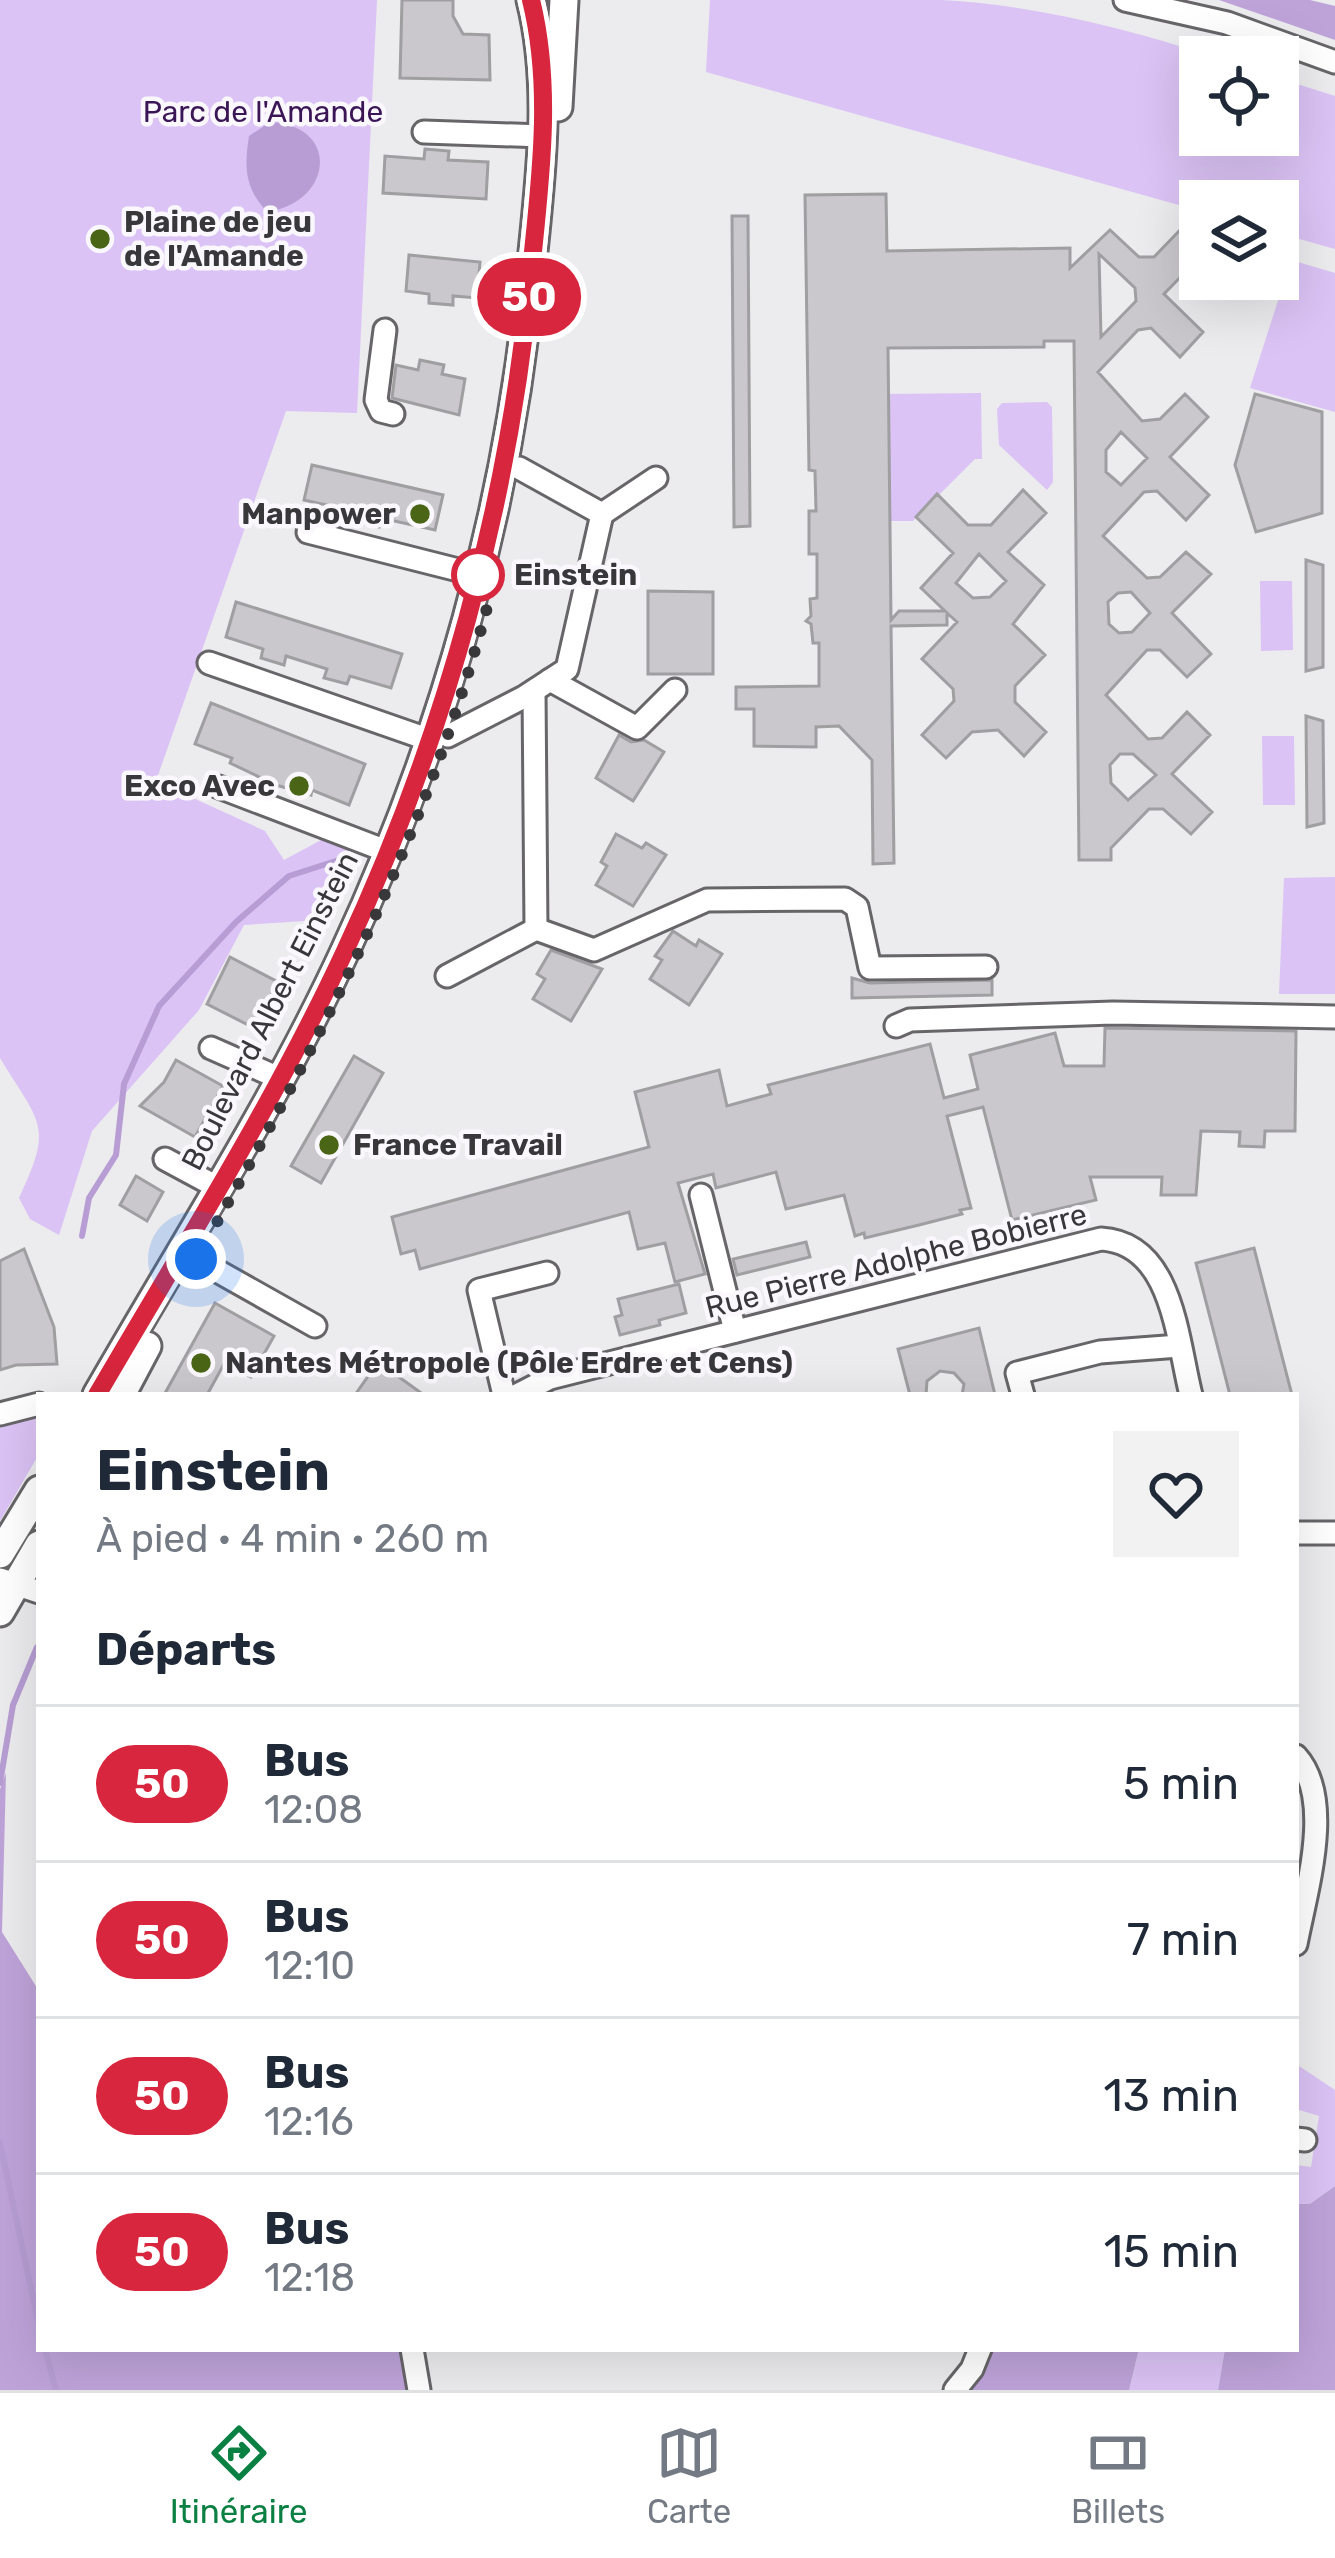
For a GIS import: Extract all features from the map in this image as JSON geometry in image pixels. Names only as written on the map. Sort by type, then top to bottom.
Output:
[{"type":"main road","name":"Boulevard Albert Einstein","points":[[123,1392],[293,1090],[357,963],[403,858],[439,738],[523,358],[542,136],[540,58],[531,0]]},
{"type":"main road","name":"Boulevard Albert Einstein","points":[[99,1392],[279,1078],[343,956],[439,738],[487,610],[540,351],[555,188],[564,0]]},
{"type":"main road","points":[[0,1554],[36,1495]]},
{"type":"main road","points":[[13,1592],[36,1550]]},
{"type":"street","points":[[1125,0],[1227,23],[1335,62]]},
{"type":"street","points":[[424,131],[542,136]]},
{"type":"street","points":[[385,330],[376,400],[381,411],[393,414]]},
{"type":"street","points":[[519,468],[602,514]]},
{"type":"street","points":[[209,664],[439,738],[567,668],[602,514],[656,478]]},
{"type":"street","points":[[308,532],[478,575]]},
{"type":"street","points":[[542,685],[637,728],[675,690]]},
{"type":"street","points":[[536,929],[542,685]]},
{"type":"street","points":[[219,787],[389,852]]},
{"type":"street","points":[[447,976],[536,929],[594,950],[707,900],[845,899],[857,907],[870,968],[986,967]]},
{"type":"street","points":[[896,1026],[910,1020],[1113,1013],[1335,1017]]},
{"type":"street","points":[[211,1048],[279,1078]]},
{"type":"street","points":[[165,1159],[217,1187]]},
{"type":"street","points":[[701,1195],[735,1331]]},
{"type":"street","name":"Rue Pierre Adolphe Bobierre","points":[[523,1392],[550,1378],[1102,1238],[1138,1249],[1152,1264],[1163,1285],[1190,1392]]},
{"type":"street","points":[[196,1259],[315,1326]]},
{"type":"street","points":[[503,1392],[479,1290],[547,1273]]},
{"type":"street","points":[[1022,1392],[1017,1373],[1100,1352],[1179,1346]]},
{"type":"street","points":[[0,1414],[36,1405]]},
{"type":"street","points":[[1299,1533],[1335,1533]]},
{"type":"street","points":[[1299,1760],[1316,1786],[1318,1811],[1301,1884]]},
{"type":"street","points":[[413,2352],[419,2390]]},
{"type":"street","points":[[956,2390],[979,2352]]},
{"type":"green space","name":"Parc de l'Amande","points":[[0,0],[377,0],[357,413],[286,411],[156,781],[265,831],[284,860],[323,839],[354,848],[320,920],[244,925],[199,1010],[92,1131],[59,1235],[30,1219],[19,1198],[36,1154],[38,1125],[0,1058]]},
{"type":"green space","points":[[710,0],[942,0],[1045,13],[1147,37],[1179,47],[1179,156],[1299,156],[1299,85],[1335,96],[1335,249],[1299,239],[1299,180],[1179,180],[1179,205],[706,72]]},
{"type":"green space","points":[[1299,262],[1335,273],[1335,412],[1250,388],[1278,300],[1299,300]]},
{"type":"green space","points":[[981,393],[982,459],[975,459],[913,521],[891,521],[888,394]]},
{"type":"green space","points":[[1047,402],[1052,407],[1053,482],[1047,490],[999,445],[997,409],[1002,403]]},
{"type":"green space","points":[[1260,581],[1292,581],[1293,650],[1261,651]]},
{"type":"green space","points":[[1262,736],[1294,736],[1295,805],[1263,805]]},
{"type":"green space","points":[[1335,877],[1335,994],[1279,994],[1284,878]]},
{"type":"green space","points":[[36,1415],[36,1459],[0,1521],[0,1427]]},
{"type":"green space","points":[[1299,2066],[1335,2090],[1335,2186],[1310,2204],[1299,2204],[1299,2165],[1311,2167],[1319,2116],[1299,2110]]},
{"type":"green space","points":[[1138,2352],[1224,2352],[1218,2390],[1129,2390]]},
{"type":"shaded area","points":[[1219,0],[1310,0],[1335,6],[1335,40]]},
{"type":"shaded area","points":[[270,122],[293,126],[308,136],[320,164],[306,194],[267,212],[250,186],[247,158],[249,136]]},
{"type":"shaded area","points":[[6,1773],[2,1932],[36,1986],[36,2352],[401,2352],[407,2390],[0,2390],[0,1789]]},
{"type":"shaded area","points":[[1335,2186],[1335,2390],[1218,2390],[1224,2352],[1299,2352],[1299,2204],[1310,2204]]},
{"type":"shaded area","points":[[987,2352],[1138,2352],[1129,2390],[967,2390]]},
{"type":"building","points":[[402,0],[453,0],[453,16],[463,34],[489,35],[490,80],[400,78]]},
{"type":"building","points":[[425,149],[449,151],[448,160],[488,162],[486,199],[383,193],[385,156],[424,159]]},
{"type":"building","points":[[886,194],[887,251],[1070,248],[1070,268],[1110,230],[1139,257],[1154,257],[1179,231],[1179,279],[1164,294],[1203,332],[1180,357],[1151,328],[1138,330],[1098,372],[1142,421],[1160,419],[1185,394],[1208,417],[1170,457],[1209,495],[1186,520],[1157,491],[1144,492],[1103,536],[1147,578],[1160,577],[1186,552],[1211,574],[1172,613],[1211,654],[1187,677],[1160,650],[1147,650],[1106,695],[1148,739],[1162,738],[1187,712],[1210,735],[1172,774],[1212,812],[1191,834],[1163,809],[1149,809],[1111,848],[1111,860],[1079,860],[1074,341],[1044,341],[1044,347],[888,348],[891,620],[899,611],[945,611],[921,588],[953,553],[916,517],[937,494],[968,525],[991,525],[1023,490],[1046,513],[1008,552],[1044,585],[1013,624],[1045,655],[1015,686],[1015,702],[1046,732],[1024,756],[998,730],[972,732],[946,758],[922,735],[954,701],[953,689],[922,659],[957,622],[947,613],[947,625],[891,626],[894,863],[873,864],[872,760],[839,726],[816,727],[816,747],[754,746],[754,709],[736,709],[736,687],[819,686],[819,643],[813,643],[811,624],[806,621],[811,616],[810,599],[817,598],[817,554],[809,554],[809,511],[816,511],[815,471],[809,470],[805,195]],"holes":[[[1099,254],[1135,288],[1136,301],[1101,337]],[[1121,432],[1147,458],[1121,485],[1106,472],[1106,450]],[[979,554],[1006,581],[990,597],[973,598],[956,583]],[[1131,592],[1150,613],[1132,632],[1119,633],[1109,624],[1108,602],[1118,593]],[[1120,754],[1133,754],[1156,775],[1128,800],[1111,783],[1110,765]]]},
{"type":"building","points":[[732,216],[748,216],[750,526],[734,527]]},
{"type":"building","points":[[409,255],[480,262],[477,298],[453,296],[453,305],[429,303],[429,294],[406,291]]},
{"type":"building","points":[[420,360],[444,365],[442,374],[465,379],[459,415],[392,398],[396,365],[418,370]]},
{"type":"building","points":[[1255,394],[1322,412],[1322,513],[1256,532],[1235,465]]},
{"type":"building","points":[[312,465],[443,495],[435,530],[381,518],[379,527],[356,522],[358,512],[304,500]]},
{"type":"building","points":[[1306,560],[1323,565],[1323,667],[1306,671]]},
{"type":"building","points":[[648,591],[713,592],[713,674],[648,674]]},
{"type":"building","points":[[236,602],[402,654],[391,688],[350,676],[347,684],[324,678],[327,669],[286,656],[284,665],[261,658],[263,649],[226,637]]},
{"type":"building","points":[[211,703],[365,764],[349,805],[312,790],[311,795],[276,785],[230,763],[232,758],[195,744]]},
{"type":"building","points":[[1306,716],[1323,721],[1324,823],[1307,827]]},
{"type":"building","points":[[619,735],[631,742],[644,740],[664,752],[633,801],[596,778]]},
{"type":"building","points":[[616,834],[666,855],[633,906],[596,885],[607,866],[601,862]]},
{"type":"building","points":[[673,931],[696,946],[699,940],[722,954],[689,1005],[650,979],[662,960],[655,956]]},
{"type":"building","points":[[551,950],[602,969],[571,1021],[533,999],[545,979],[537,974]]},
{"type":"building","points":[[230,957],[278,982],[254,1028],[207,1004]]},
{"type":"building","points":[[852,978],[870,983],[992,980],[992,995],[852,998]]},
{"type":"building","points":[[1105,1028],[1296,1031],[1295,1131],[1265,1131],[1264,1147],[1239,1146],[1240,1132],[1201,1131],[1196,1195],[1161,1195],[1162,1177],[1090,1177],[1096,1200],[1012,1220],[983,1107],[947,1116],[971,1208],[919,1225],[865,1238],[864,1233],[855,1236],[844,1195],[786,1209],[776,1172],[716,1188],[713,1174],[678,1183],[705,1274],[675,1282],[665,1243],[638,1249],[629,1212],[420,1269],[415,1250],[401,1254],[392,1217],[649,1147],[635,1092],[719,1070],[727,1106],[771,1094],[768,1085],[930,1044],[944,1098],[978,1089],[970,1055],[1055,1033],[1064,1066],[1104,1066]]},
{"type":"building","points":[[354,1056],[383,1073],[321,1183],[291,1166]]},
{"type":"building","points":[[176,1060],[223,1086],[195,1137],[140,1106],[164,1082]]},
{"type":"building","points":[[136,1176],[163,1192],[147,1221],[120,1205]]},
{"type":"building","points":[[806,1242],[810,1257],[737,1275],[733,1259]]},
{"type":"building","points":[[1254,1248],[1291,1392],[1229,1392],[1196,1263]]},
{"type":"building","points":[[24,1249],[54,1327],[57,1364],[0,1370],[0,1261]]},
{"type":"building","points":[[679,1284],[686,1313],[620,1335],[615,1317],[622,1315],[618,1299]]},
{"type":"building","points":[[215,1303],[274,1336],[251,1377],[225,1362],[209,1392],[166,1392]]},
{"type":"building","points":[[979,1328],[994,1392],[963,1392],[964,1384],[954,1373],[940,1371],[927,1381],[926,1392],[909,1392],[898,1349]]},
{"type":"building","points":[[378,1362],[420,1392],[357,1392]]},
{"type":"waterway","points":[[82,1236],[89,1198],[116,1155],[124,1084],[159,1006],[236,922],[289,876],[342,859]]},
{"type":"waterway","points":[[0,1783],[13,1705],[36,1649]]},
{"type":"waterway","points":[[0,2143],[36,2312]]},
{"type":"waterway","points":[[46,2352],[56,2390]]},
{"type":"bus line","name":"50","points":[[99,1392],[273,1090],[343,956],[431,739],[470,610],[523,358],[543,124],[531,0]]},
{"type":"place","name":"Plaine de jeu de l'Amande","points":[[100,239]]},
{"type":"place","name":"Manpower","points":[[420,514]]},
{"type":"place","name":"Einstein","points":[[478,575]]},
{"type":"place","name":"Exco Avec","points":[[299,786]]},
{"type":"place","name":"France Travail","points":[[329,1145]]},
{"type":"place","name":"Nantes Métropole (Pôle Erdre et Cens)","points":[[201,1363]]},
{"type":"route","points":[[196,1259],[293,1090],[403,858],[487,610],[494,581],[478,575]]}]
